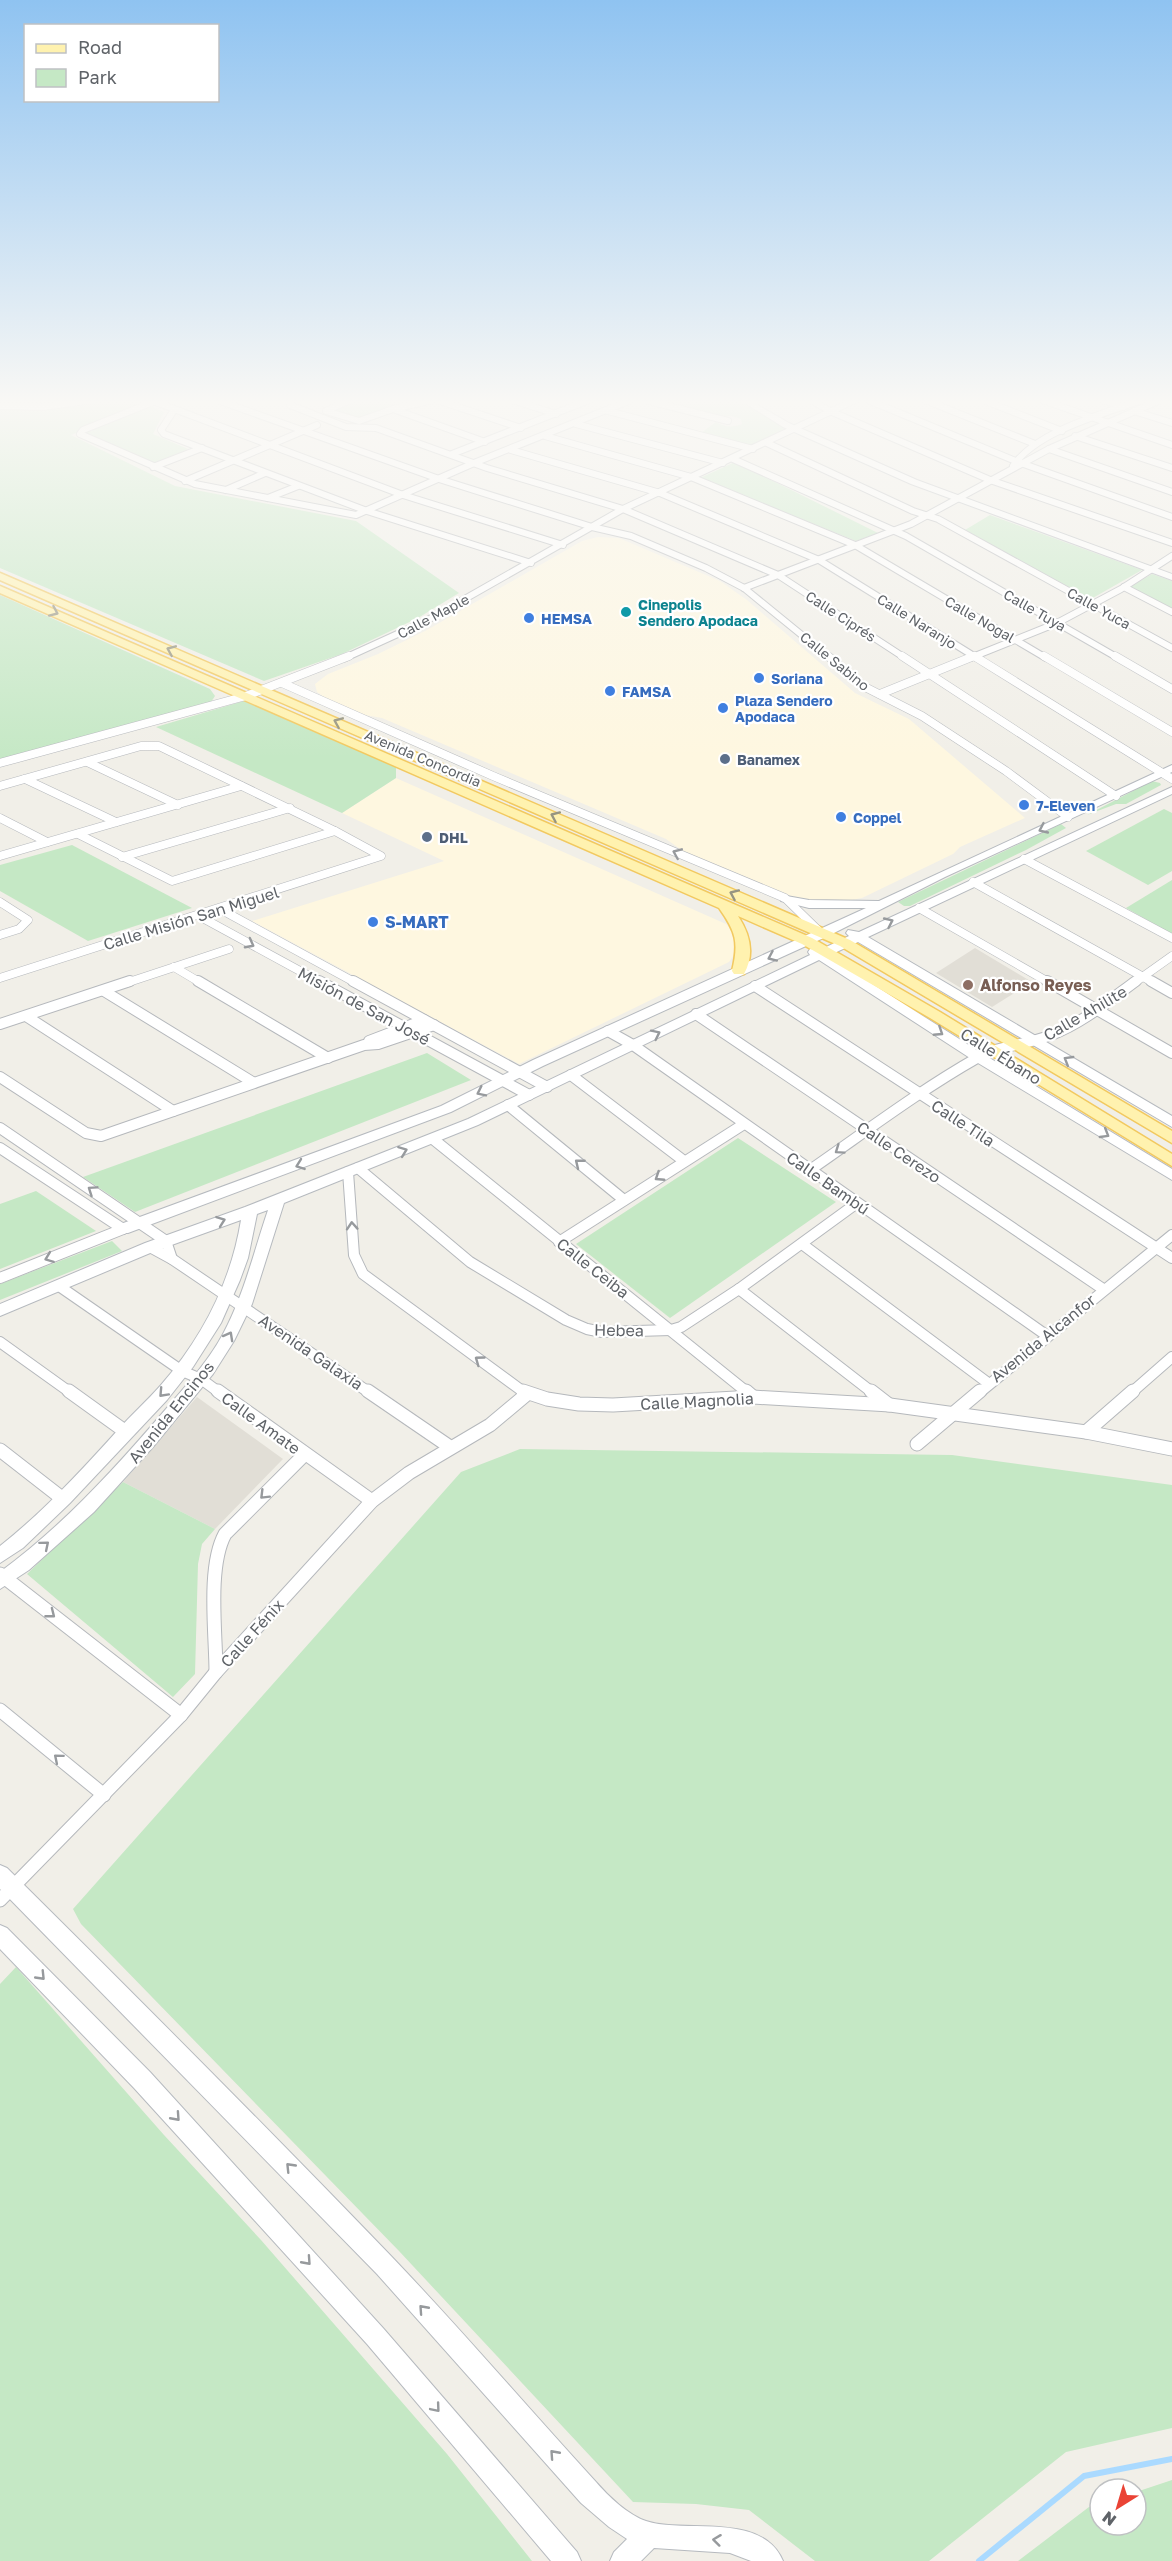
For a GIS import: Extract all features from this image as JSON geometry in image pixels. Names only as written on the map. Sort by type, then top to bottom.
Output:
[{"type":"main road","name":"Avenida Concordia","points":[[0,576],[804,942],[824,954]]},
{"type":"main road","name":"Avenida Concordia","points":[[0,589],[169,663],[254,693],[845,943]]},
{"type":"main road","points":[[725,906],[743,935],[745,946],[739,971]]},
{"type":"main road","name":"Calle Ébano","points":[[845,943],[1172,1138]]},
{"type":"main road","name":"Calle Ébano","points":[[824,954],[993,1050],[1172,1161]]},
{"type":"street","points":[[394,520],[531,563]]},
{"type":"street","points":[[483,520],[563,544]]},
{"type":"street","name":"Calle Sabino","points":[[568,520],[631,536],[706,568],[744,588],[863,686],[922,716],[1006,771],[1068,817]]},
{"type":"street","name":"Calle Maple","points":[[0,763],[254,693],[353,655],[399,634],[531,563],[605,520]]},
{"type":"street","name":"Calle Ciprés","points":[[648,520],[778,575],[1116,796]]},
{"type":"street","name":"Calle Naranjo","points":[[723,520],[819,560],[974,657],[1168,773]]},
{"type":"street","name":"Calle Nogal","points":[[794,520],[855,545],[1172,732]]},
{"type":"street","name":"Calle Tuya","points":[[868,520],[894,531],[1172,688]]},
{"type":"street","points":[[744,588],[918,520]]},
{"type":"street","name":"Calle Yuca","points":[[936,520],[1172,648]]},
{"type":"street","points":[[1022,520],[1155,567],[1172,570]]},
{"type":"street","points":[[1104,520],[1172,543]]},
{"type":"street","points":[[880,694],[1057,623],[1124,587],[1172,556]]},
{"type":"street","points":[[1155,567],[1172,577]]},
{"type":"street","points":[[1124,587],[1172,612]]},
{"type":"street","points":[[282,683],[493,776],[785,898],[819,905],[884,903]]},
{"type":"street","points":[[0,786],[141,746],[159,746],[335,831]]},
{"type":"street","points":[[87,762],[178,805]]},
{"type":"street","points":[[0,1278],[123,1229],[446,1109],[567,1050],[804,942],[821,932],[840,926],[1068,817],[1168,773]]},
{"type":"street","points":[[25,779],[116,822]]},
{"type":"street","points":[[0,856],[241,786]]},
{"type":"street","points":[[0,1310],[150,1247],[250,1211],[465,1126],[859,936],[1172,790]]},
{"type":"street","points":[[122,857],[290,808]]},
{"type":"street","points":[[1068,817],[1092,816],[1108,810],[1126,812]]},
{"type":"street","points":[[1029,857],[1041,846],[1065,831],[1068,817]]},
{"type":"street","points":[[0,818],[47,842]]},
{"type":"street","points":[[78,834],[172,881],[335,831]]},
{"type":"street","name":"Calle Misión San Miguel","points":[[0,978],[381,857],[380,854],[335,831]]},
{"type":"street","points":[[1029,857],[1172,938]]},
{"type":"street","points":[[973,882],[1172,993]]},
{"type":"street","points":[[785,898],[821,932]]},
{"type":"street","points":[[0,902],[27,917],[28,920],[19,929],[0,935]]},
{"type":"street","points":[[919,908],[1172,1053]]},
{"type":"street","name":"Misión de San José","points":[[220,909],[547,1087]]},
{"type":"street","name":"Misión de San José","points":[[199,916],[529,1095]]},
{"type":"street","points":[[840,926],[1172,1122]]},
{"type":"street","points":[[0,1024],[229,949]]},
{"type":"street","points":[[824,954],[978,1057],[1172,1175]]},
{"type":"street","name":"Calle Ahilite","points":[[810,1170],[919,1094],[978,1057],[993,1050],[1036,1041],[1054,1034],[1095,1010],[1172,956]]},
{"type":"street","points":[[174,967],[328,1058]]},
{"type":"street","name":"Calle Tila","points":[[755,986],[1172,1258]]},
{"type":"street","points":[[104,991],[254,1083]]},
{"type":"street","name":"Calle Cerezo","points":[[696,1014],[1103,1289]]},
{"type":"street","points":[[26,1016],[173,1111]]},
{"type":"street","points":[[364,1045],[373,1038],[424,1020]]},
{"type":"street","points":[[0,1077],[86,1133],[101,1137],[364,1045],[378,1044],[434,1026]]},
{"type":"street","name":"Calle Bambú","points":[[608,1031],[633,1045],[1046,1335]]},
{"type":"street","points":[[567,1050],[589,1066]]},
{"type":"street","points":[[571,1075],[684,1161]]},
{"type":"street","points":[[508,1105],[624,1200]]},
{"type":"street","points":[[446,1109],[465,1126]]},
{"type":"street","points":[[559,1242],[744,1124]]},
{"type":"street","points":[[0,1128],[166,1241],[172,1258]]},
{"type":"street","name":"Calle Ceiba","points":[[434,1139],[753,1397]]},
{"type":"street","name":"Avenida Galaxia","points":[[0,1148],[150,1247],[172,1258],[450,1447]]},
{"type":"street","name":"Hebea","points":[[353,1170],[470,1262],[566,1320],[587,1329],[602,1332],[671,1330],[691,1321],[857,1203]]},
{"type":"street","name":"Calle Magnolia","points":[[353,1170],[354,1255],[363,1274],[527,1394],[579,1404],[613,1405],[753,1397],[890,1405],[1086,1432],[1172,1449]]},
{"type":"street","name":"Avenida Encinos","points":[[2,1578],[106,1489],[201,1379],[229,1338],[243,1306],[278,1200]]},
{"type":"street","name":"Avenida Encinos","points":[[0,1556],[21,1540],[63,1499],[182,1371],[207,1336],[228,1296],[239,1268],[250,1211]]},
{"type":"street","name":"Avenida Alcanfor","points":[[916,1444],[1046,1335],[1172,1235]]},
{"type":"street","points":[[802,1244],[988,1383]]},
{"type":"street","name":"Calle Amate","points":[[59,1286],[182,1371],[201,1379],[372,1501]]},
{"type":"street","points":[[739,1289],[890,1405]]},
{"type":"street","points":[[0,1342],[126,1432]]},
{"type":"street","points":[[1086,1432],[1172,1357]]},
{"type":"street","name":"Calle Fénix","points":[[4,1887],[104,1795],[181,1715],[216,1672],[372,1501],[393,1482],[504,1415],[527,1394]]},
{"type":"street","points":[[0,1450],[63,1499]]},
{"type":"street","points":[[216,1672],[215,1563],[219,1545],[225,1534],[305,1454]]},
{"type":"street","points":[[2,1578],[181,1715]]},
{"type":"street","points":[[0,1710],[104,1795]]},
{"type":"street","points":[[4,1887],[377,2258],[590,2494],[626,2524],[649,2535],[744,2543],[770,2561]]},
{"type":"street","points":[[0,1935],[142,2080],[375,2336],[568,2561]]},
{"type":"street","points":[[623,2561],[649,2535]]},
{"type":"shaded area","points":[[598,537],[619,538],[720,581],[747,600],[855,693],[909,719],[1025,818],[960,847],[953,854],[862,898],[835,903],[811,902],[793,897],[683,851],[666,839],[382,718],[365,715],[317,692],[315,684],[328,674],[378,654],[427,630],[582,541]]},
{"type":"shaded area","points":[[396,778],[726,924],[735,933],[736,952],[729,962],[519,1064],[252,921],[444,861],[342,813]]},
{"type":"shaded area","points":[[975,948],[1032,982],[992,1007],[936,973]]},
{"type":"shaded area","points":[[197,1397],[283,1459],[215,1529],[123,1482]]},
{"type":"green space","points":[[0,520],[348,520],[356,521],[459,593],[418,618],[342,654],[264,681],[0,568]]},
{"type":"green space","points":[[803,520],[851,520],[878,533],[856,541]]},
{"type":"green space","points":[[982,520],[1002,520],[1142,570],[1091,599],[965,530]]},
{"type":"green space","points":[[1152,574],[1172,581],[1172,609],[1130,587]]},
{"type":"green space","points":[[0,595],[210,689],[215,696],[211,702],[0,761]]},
{"type":"green space","points":[[247,700],[396,766],[396,778],[342,813],[156,727]]},
{"type":"green space","points":[[1152,781],[1161,785],[1126,804],[1116,804],[1087,815]]},
{"type":"green space","points":[[1164,809],[1172,813],[1172,871],[1148,885],[1086,851]]},
{"type":"green space","points":[[1061,824],[1066,828],[910,906],[904,906],[898,902]]},
{"type":"green space","points":[[72,845],[192,908],[88,941],[0,891],[0,865]]},
{"type":"green space","points":[[1172,880],[1172,934],[1126,908]]},
{"type":"green space","points":[[427,1053],[471,1080],[135,1212],[83,1177]]},
{"type":"green space","points":[[738,1138],[836,1202],[670,1318],[576,1244]]},
{"type":"green space","points":[[36,1191],[96,1231],[0,1269],[0,1204]]},
{"type":"green space","points":[[112,1241],[122,1251],[0,1300],[0,1284]]},
{"type":"green space","points":[[520,1449],[952,1455],[1172,1485],[1172,2428],[1066,2452],[929,2561],[815,2561],[749,2510],[696,2504],[633,2502],[399,2251],[81,1924],[73,1909],[461,1472]]},
{"type":"green space","points":[[123,1482],[215,1529],[202,1544],[198,1564],[195,1674],[173,1697],[27,1574]]},
{"type":"green space","points":[[16,1967],[164,2135],[261,2240],[447,2454],[532,2561],[0,2561],[0,1984]]},
{"type":"green space","points":[[1172,2480],[1172,2561],[1018,2561],[1088,2508],[1088,2537],[1148,2537],[1148,2488]]},
{"type":"waterway","points":[[979,2561],[1084,2476],[1172,2459]]},
{"type":"place","name":"Cinepolis Sendero Apodaca","points":[[626,612]]},
{"type":"place","name":"HEMSA","points":[[529,618]]},
{"type":"place","name":"Soriana","points":[[759,678]]},
{"type":"place","name":"FAMSA","points":[[610,691]]},
{"type":"place","name":"Plaza Sendero Apodaca","points":[[723,708]]},
{"type":"place","name":"Banamex","points":[[725,759]]},
{"type":"place","name":"7-Eleven","points":[[1024,805]]},
{"type":"place","name":"Coppel","points":[[841,817]]},
{"type":"place","name":"DHL","points":[[427,837]]},
{"type":"place","name":"S-MART","points":[[373,922]]},
{"type":"place","name":"Alfonso Reyes","points":[[968,985]]}]
